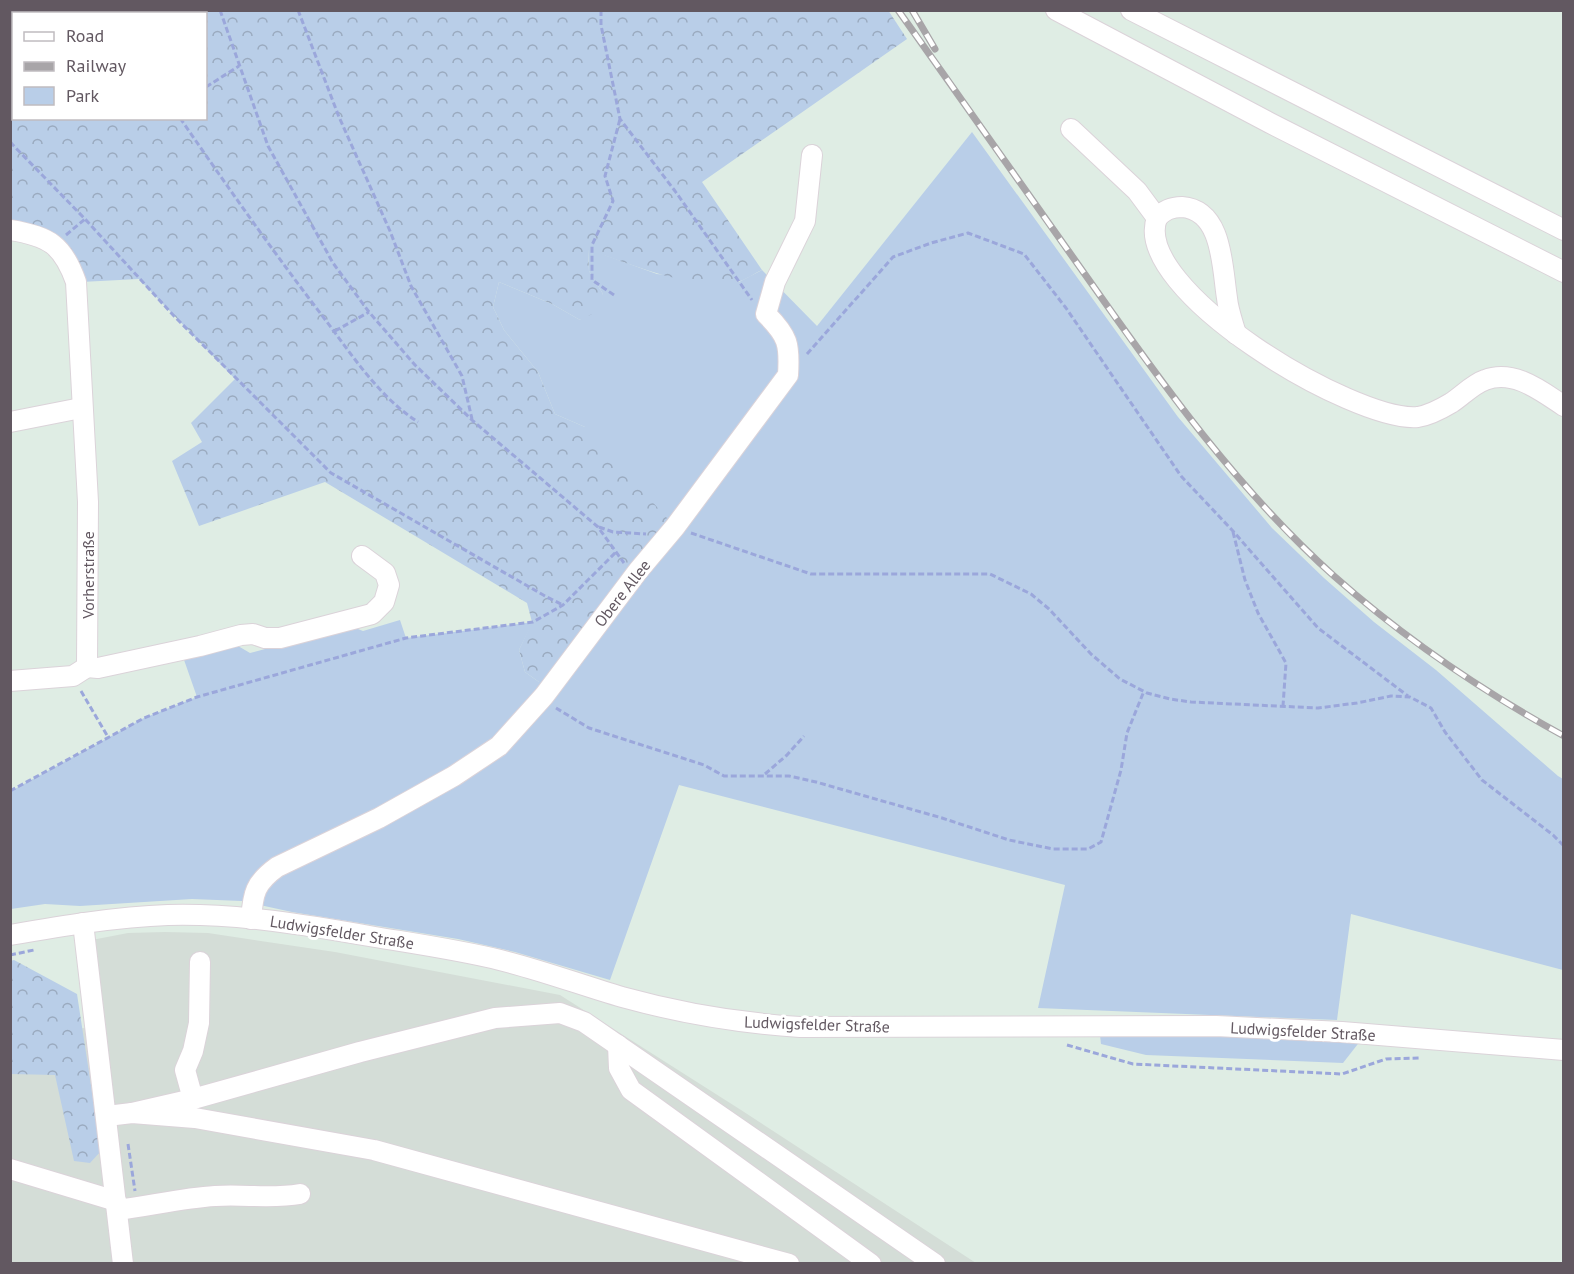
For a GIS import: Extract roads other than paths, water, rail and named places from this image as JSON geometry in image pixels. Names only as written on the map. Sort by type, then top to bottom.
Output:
[{"type":"street","points":[[1056,10],[1270,123],[1563,272]]},
{"type":"street","points":[[1131,10],[1563,230]]},
{"type":"street","points":[[1071,129],[1137,191],[1157,218]]},
{"type":"street","name":"Obere Allee","points":[[251,919],[255,889],[262,878],[277,867],[379,818],[454,776],[499,746],[544,696],[788,375],[789,353],[783,330],[766,314],[775,282],[805,221],[812,155]]},
{"type":"street","points":[[1236,334],[1227,301],[1224,268],[1217,237],[1206,217],[1192,208],[1177,207],[1164,210],[1157,218],[1154,227],[1156,241],[1168,267],[1203,306],[1236,334],[1275,362],[1311,382],[1387,413],[1417,417],[1438,411],[1484,380],[1497,377],[1518,379],[1540,390],[1563,406]]},
{"type":"street","name":"Vorherstraße","points":[[10,230],[27,232],[54,244],[68,261],[76,282],[81,408],[88,502],[80,672]]},
{"type":"street","points":[[10,422],[81,408]]},
{"type":"street","points":[[10,681],[80,672],[241,635],[253,634],[265,638],[280,638],[372,614],[384,602],[389,585],[385,573],[362,556]]},
{"type":"street","name":"Ludwigsfelder Straße","points":[[10,935],[83,923],[167,915],[210,915],[340,931],[468,952],[673,1010],[756,1024],[800,1027],[1226,1027],[1342,1032],[1563,1050]]},
{"type":"street","points":[[83,923],[123,1263]]},
{"type":"street","points":[[193,1099],[185,1070],[193,1051],[199,1023],[200,962]]},
{"type":"street","points":[[107,1116],[132,1113],[193,1099],[360,1052],[495,1018],[560,1013],[584,1022],[934,1263]]},
{"type":"street","points":[[618,1045],[619,1068],[631,1089],[871,1263]]},
{"type":"street","points":[[132,1113],[195,1118],[374,1150],[789,1263]]},
{"type":"street","points":[[10,1169],[117,1206],[227,1195],[281,1197],[300,1194]]},
{"type":"railway","points":[[898,10],[1145,358],[1203,435],[1266,508],[1334,576],[1388,621],[1445,663],[1503,701],[1564,736]]},
{"type":"railway","points":[[912,10],[935,49]]}]
